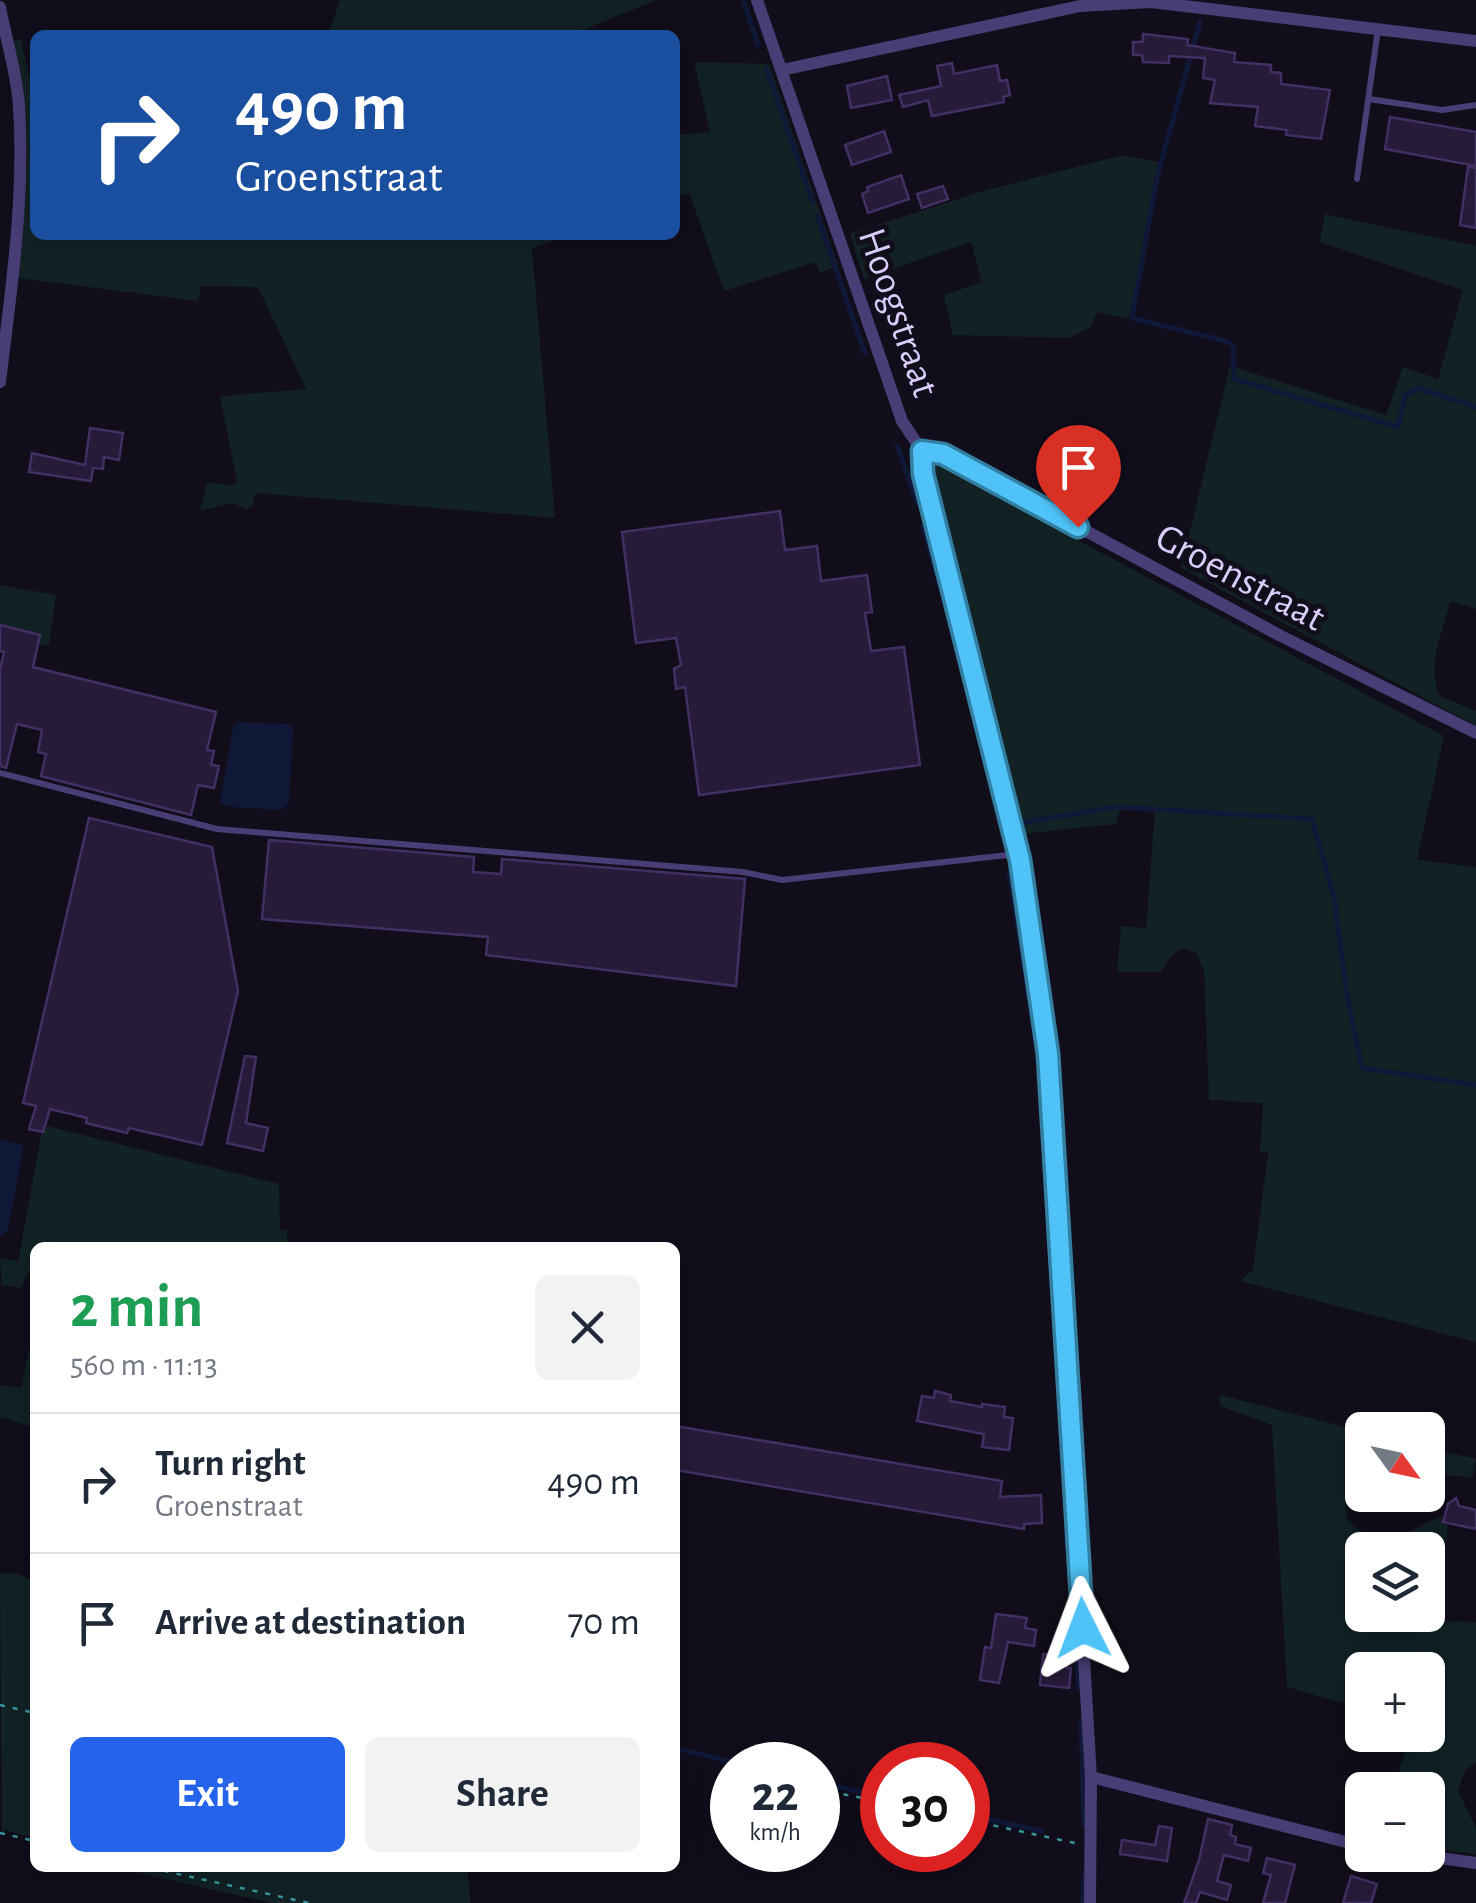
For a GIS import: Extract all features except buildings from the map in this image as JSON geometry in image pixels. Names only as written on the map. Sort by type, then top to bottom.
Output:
[{"type":"street","name":"Hoogstraat","points":[[757,0],[902,421],[922,451],[923,474],[1018,854],[1048,1054],[1091,1777],[1090,1903]]},
{"type":"street","points":[[782,70],[1080,6],[1151,2],[1476,41]]},
{"type":"street","points":[[0,8],[18,101],[20,136],[14,257],[0,382]]},
{"type":"street","name":"Groenstraat","points":[[922,451],[943,454],[1281,636],[1476,733]]},
{"type":"street","points":[[1091,1777],[1345,1842]]},
{"type":"street","points":[[1445,1859],[1476,1863]]},
{"type":"lane","points":[[1357,179],[1378,29]]},
{"type":"lane","points":[[1368,99],[1442,110],[1476,106]]},
{"type":"lane","points":[[0,773],[217,830],[743,872],[782,880],[1018,854]]},
{"type":"path","points":[[0,1705],[30,1712]]},
{"type":"path","points":[[990,1825],[1091,1846]]},
{"type":"path","points":[[0,1833],[30,1840]]},
{"type":"path","points":[[170,1872],[308,1903]]},
{"type":"shaded area","points":[[340,0],[657,0],[582,30],[330,30]]},
{"type":"shaded area","points":[[21,39],[30,77],[30,240],[554,240],[532,248],[555,518],[256,493],[252,507],[246,509],[233,503],[200,511],[207,482],[233,486],[237,480],[220,396],[306,389],[258,287],[201,286],[198,301],[17,278],[27,162],[22,94],[12,41]]},
{"type":"shaded area","points":[[694,62],[769,64],[838,265],[820,273],[815,262],[724,291],[689,193],[680,196],[680,135],[710,132]]},
{"type":"shaded area","points":[[1123,155],[1158,162],[1129,319],[1098,312],[1090,327],[1070,338],[953,335],[944,295],[982,282],[971,242],[864,279],[850,234],[983,191]]},
{"type":"shaded area","points":[[1325,214],[1476,246],[1476,609],[1450,601],[1437,648],[1435,672],[1440,696],[1476,711],[1476,726],[1181,568],[1230,366],[1386,415],[1403,367],[1438,379],[1463,290],[1320,242]]},
{"type":"shaded area","points":[[932,462],[1444,736],[1417,860],[1476,867],[1476,1342],[1240,1281],[1253,1270],[1268,1152],[1260,1152],[1263,1103],[1209,1100],[1204,970],[1196,953],[1183,948],[1173,954],[1161,972],[1117,972],[1121,926],[1146,928],[1155,809],[1121,807],[1116,824],[1022,834],[927,465]]},
{"type":"shaded area","points":[[0,585],[56,595],[49,646],[0,636]]},
{"type":"shaded area","points":[[43,1125],[279,1184],[280,1230],[287,1230],[287,1242],[30,1242],[30,1269],[21,1288],[2,1285],[0,1258],[18,1261]]},
{"type":"shaded area","points":[[30,1347],[30,1426],[0,1417],[0,1385],[21,1387]]},
{"type":"shaded area","points":[[1220,1395],[1345,1427],[1345,1512],[1361,1532],[1345,1532],[1345,1632],[1445,1632],[1445,1621],[1476,1622],[1476,1762],[1465,1771],[1458,1791],[1476,1828],[1476,1854],[1445,1850],[1445,1772],[1399,1772],[1405,1752],[1445,1752],[1445,1652],[1345,1652],[1345,1704],[1287,1687],[1272,1425],[1220,1406]]},
{"type":"shaded area","points":[[1445,1451],[1476,1459],[1472,1478],[1445,1475]]},
{"type":"shaded area","points":[[1441,1516],[1448,1526],[1445,1544],[1445,1532],[1409,1532]]},
{"type":"shaded area","points":[[16,1573],[30,1580],[30,1837],[4,1830],[2,1839],[0,1574]]},
{"type":"shaded area","points":[[135,1872],[467,1872],[471,1903],[272,1903]]},
{"type":"water","points":[[238,722],[287,724],[293,728],[289,803],[282,810],[220,803],[233,728]]},
{"type":"water","points":[[0,1139],[22,1145],[23,1149],[8,1230],[3,1235],[0,1235]]},
{"type":"waterway","points":[[743,0],[758,45]]},
{"type":"waterway","points":[[1200,22],[1157,177],[1132,318],[1226,341],[1233,346],[1234,379],[1398,427],[1405,396],[1418,388],[1476,407]]},
{"type":"waterway","points":[[766,68],[813,203]]},
{"type":"waterway","points":[[817,215],[865,353]]},
{"type":"waterway","points":[[897,445],[917,503]]},
{"type":"waterway","points":[[923,526],[941,590]]},
{"type":"waterway","points":[[952,629],[1006,838]]},
{"type":"waterway","points":[[1026,822],[1116,807],[1312,819],[1334,897],[1347,995],[1362,1068],[1476,1085]]},
{"type":"waterway","points":[[1009,872],[1037,1049]]},
{"type":"waterway","points":[[1039,1075],[1044,1150]]},
{"type":"waterway","points":[[1046,1170],[1054,1290]]},
{"type":"waterway","points":[[1055,1310],[1063,1415]]},
{"type":"waterway","points":[[1063,1428],[1066,1479]]},
{"type":"waterway","points":[[1067,1495],[1067,1542]]},
{"type":"waterway","points":[[1069,1560],[1074,1620]]},
{"type":"waterway","points":[[1075,1633],[1079,1688]]},
{"type":"waterway","points":[[1081,1722],[1084,1826]]},
{"type":"waterway","points":[[680,1749],[710,1757]]},
{"type":"waterway","points":[[840,1787],[860,1792]]},
{"type":"waterway","points":[[990,1820],[1043,1831]]},
{"type":"waterway","points":[[1083,1903],[1084,1876]]},
{"type":"route","points":[[1078,527],[943,454],[922,451],[923,474],[1020,860],[1048,1054],[1083,1628]]}]
